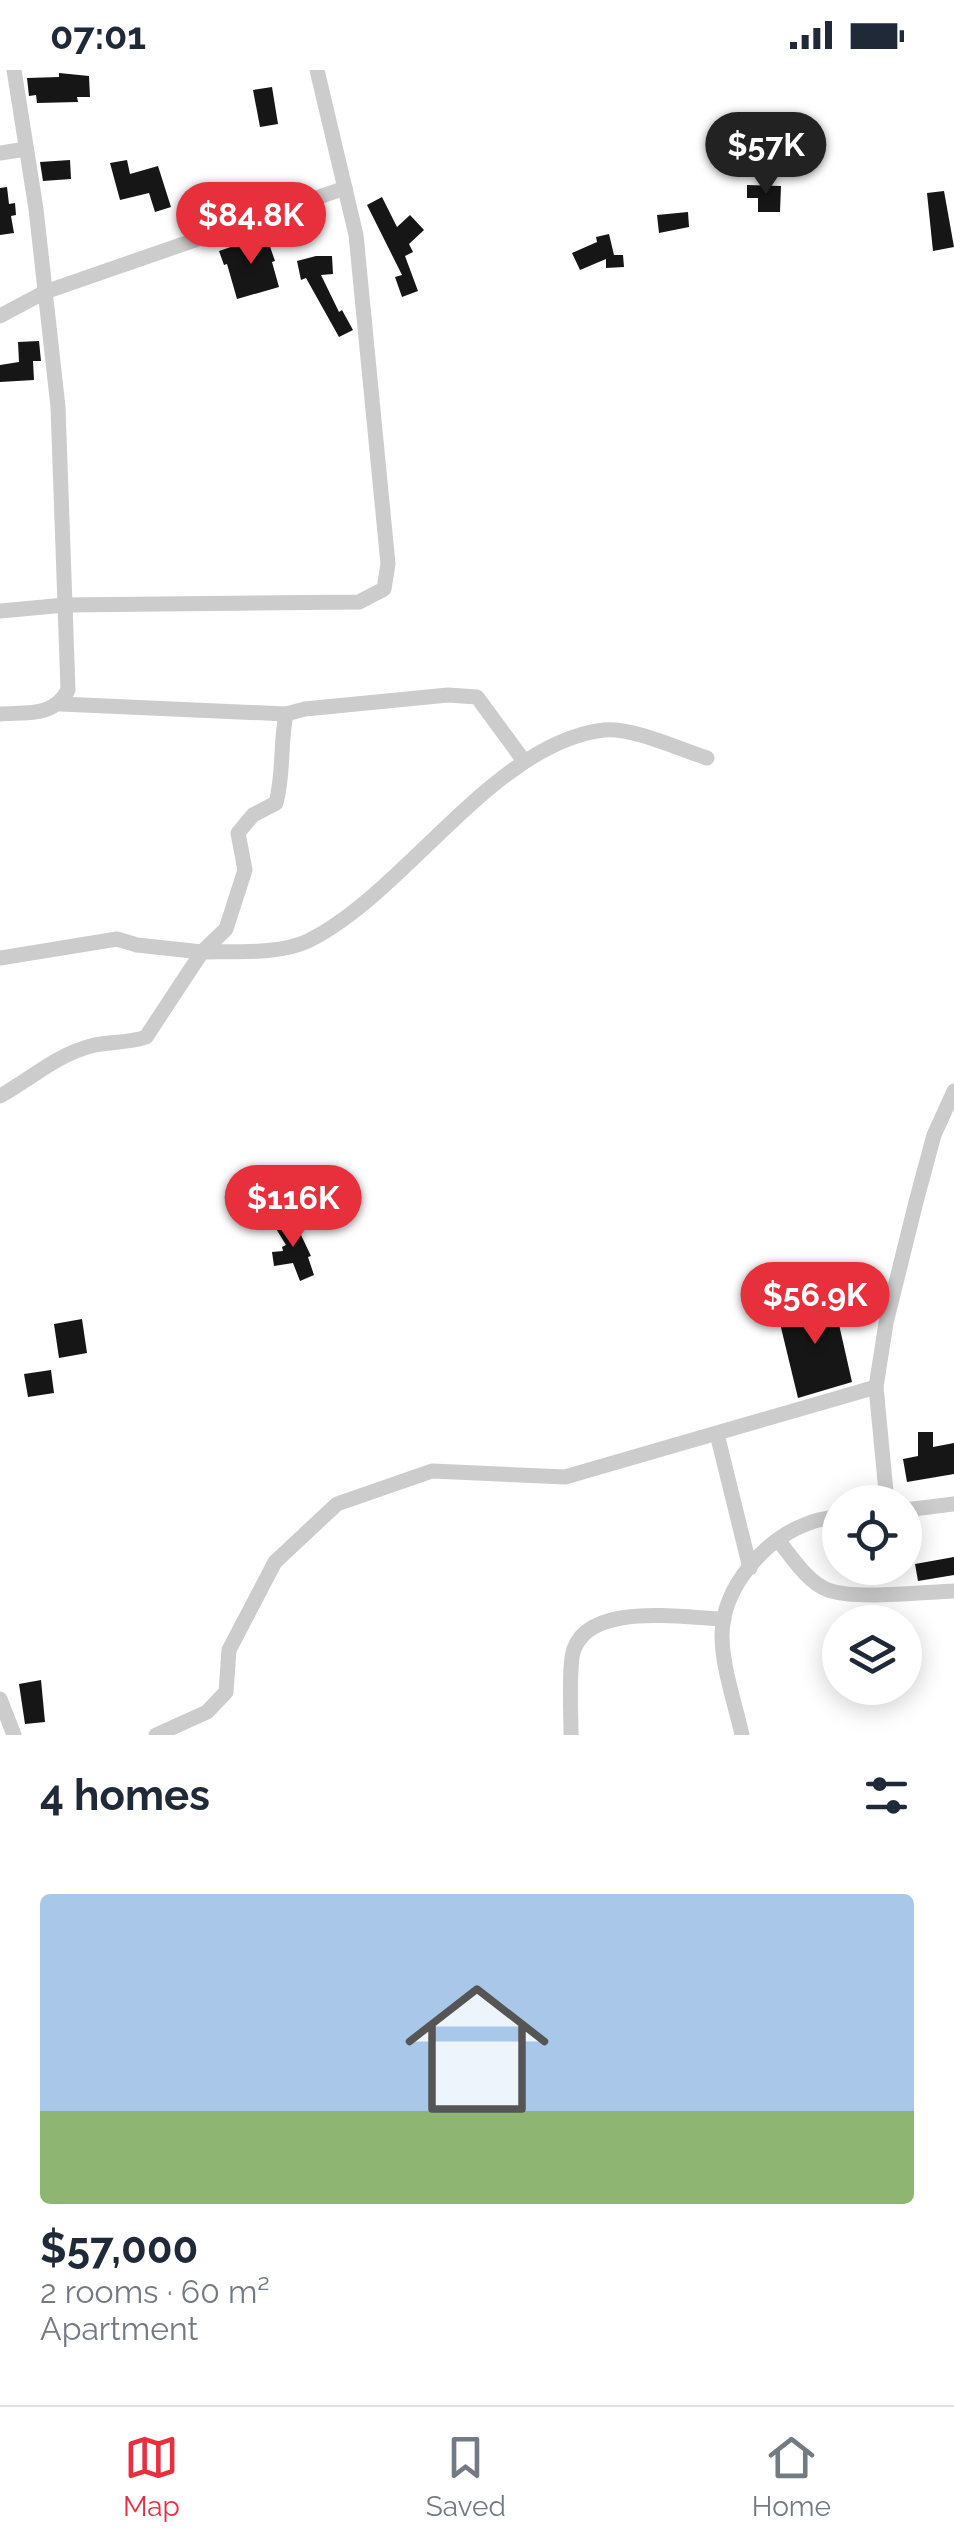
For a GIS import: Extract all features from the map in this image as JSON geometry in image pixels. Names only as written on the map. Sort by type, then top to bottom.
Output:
[{"type":"street","points":[[14,70],[58,408],[68,690],[61,704]]},
{"type":"street","points":[[0,611],[65,605],[359,602],[384,590],[388,564],[356,235],[316,70]]},
{"type":"street","points":[[0,153],[26,149]]},
{"type":"street","points":[[0,316],[45,292],[345,188]]},
{"type":"street","points":[[0,714],[40,712],[61,704],[286,714],[448,695],[477,697],[524,761]]},
{"type":"street","points":[[0,1096],[56,1059],[95,1044],[122,1044],[146,1038],[202,952],[226,930],[244,870],[238,832],[253,815],[276,803],[283,776],[282,731],[286,714]]},
{"type":"street","points":[[0,958],[117,938],[137,945],[202,952],[257,951],[305,942],[348,915],[524,761],[575,738],[604,730],[623,731],[707,758]]},
{"type":"street","points":[[885,1485],[876,1387],[886,1324],[934,1135],[954,1091]]},
{"type":"street","points":[[934,1135],[954,1121]]},
{"type":"street","points":[[156,1735],[207,1712],[226,1692],[229,1650],[274,1562],[337,1504],[432,1471],[566,1477],[876,1387]]},
{"type":"street","points":[[717,1434],[750,1568]]},
{"type":"street","points":[[922,1508],[954,1504]]},
{"type":"street","points":[[742,1735],[722,1638],[733,1588],[778,1540],[822,1520]]},
{"type":"street","points":[[778,1540],[808,1576],[827,1590],[862,1594],[954,1591]]},
{"type":"street","points":[[571,1735],[572,1654],[580,1636],[593,1626],[617,1617],[724,1619]]},
{"type":"street","points":[[0,1698],[14,1735]]},
{"type":"building","points":[[59,73],[89,76],[90,97],[77,97],[78,102],[37,103],[36,95],[29,96],[27,78],[59,77]]},
{"type":"building","points":[[272,87],[278,124],[260,127],[253,90]]},
{"type":"building","points":[[70,160],[71,179],[43,181],[40,162]]},
{"type":"building","points":[[127,160],[130,174],[158,166],[171,207],[155,212],[149,193],[120,200],[110,163]]},
{"type":"building","points":[[747,185],[781,186],[780,212],[758,212],[758,198],[747,198]]},
{"type":"building","points":[[7,187],[9,204],[15,203],[16,215],[11,216],[14,233],[0,235],[0,188]]},
{"type":"building","points":[[944,191],[954,247],[933,251],[927,193]]},
{"type":"building","points":[[382,197],[397,227],[410,215],[424,230],[409,244],[413,252],[405,256],[418,291],[402,297],[395,277],[402,275],[367,205]]},
{"type":"building","points":[[688,212],[689,227],[659,233],[657,215]]},
{"type":"building","points":[[609,234],[614,255],[623,255],[624,267],[606,268],[606,259],[580,270],[572,253],[597,242],[596,237]]},
{"type":"building","points":[[266,235],[279,287],[237,299],[219,251]]},
{"type":"building","points":[[332,256],[333,274],[321,275],[339,312],[342,310],[353,330],[339,337],[306,278],[301,280],[297,261]]},
{"type":"building","points":[[39,341],[41,361],[33,361],[34,380],[0,382],[0,365],[19,362],[18,342]]},
{"type":"building","points":[[292,1216],[311,1256],[308,1257],[314,1275],[300,1281],[293,1263],[274,1266],[272,1252],[283,1251],[286,1245],[275,1227]]},
{"type":"building","points":[[833,1298],[852,1382],[798,1398],[777,1311]]},
{"type":"building","points":[[82,1319],[87,1353],[59,1358],[54,1324]]},
{"type":"building","points":[[51,1370],[54,1393],[28,1397],[24,1374]]},
{"type":"building","points":[[918,1432],[933,1432],[933,1447],[954,1443],[954,1474],[907,1482],[903,1459],[918,1456]]},
{"type":"building","points":[[954,1557],[954,1575],[922,1580],[922,1563]]},
{"type":"building","points":[[41,1680],[45,1722],[25,1724],[19,1684]]}]
